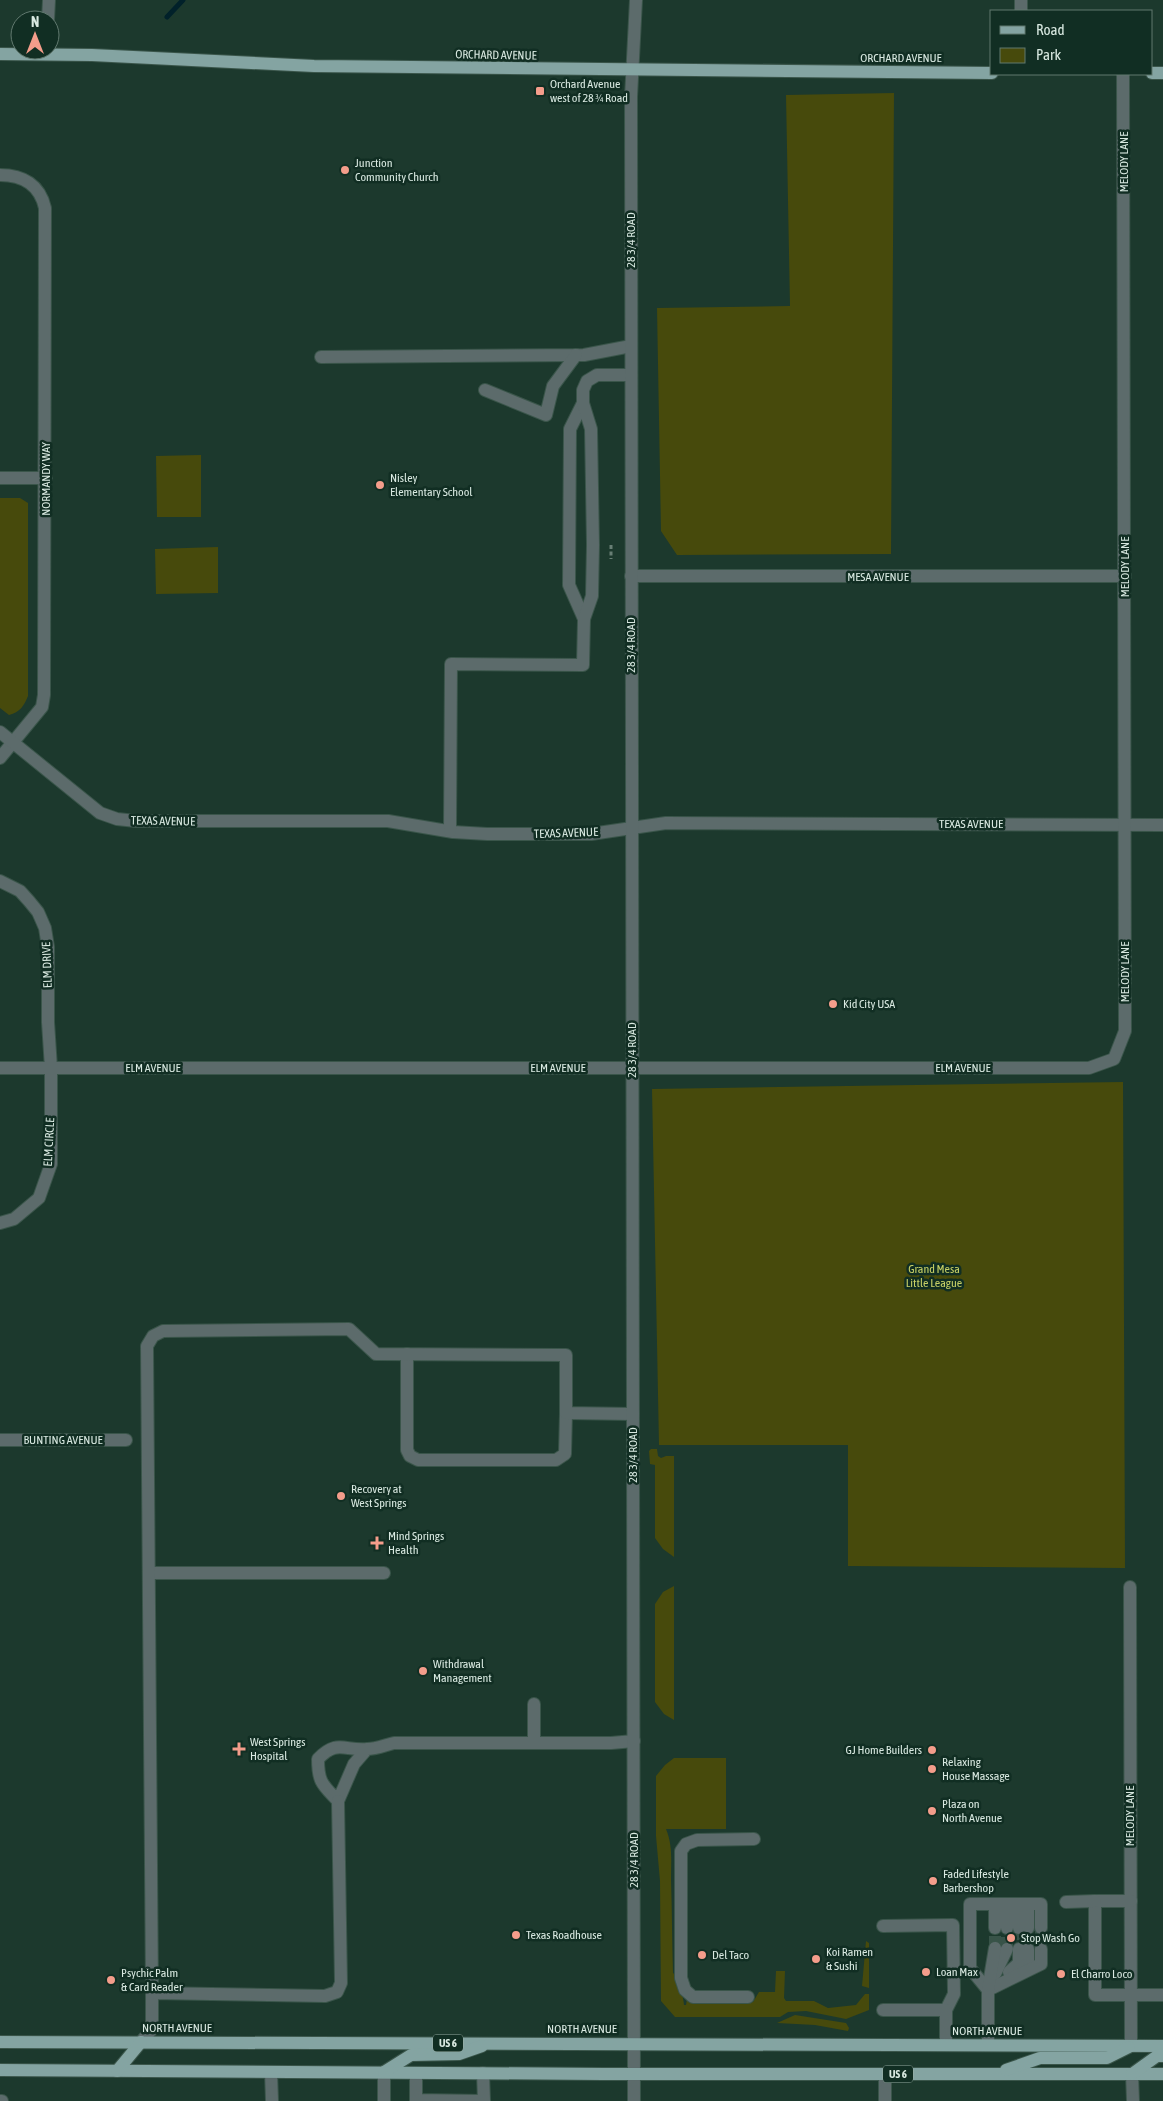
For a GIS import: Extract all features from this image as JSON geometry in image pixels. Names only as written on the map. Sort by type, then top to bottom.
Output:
[{"type":"main road","name":"ORCHARD AVENUE","points":[[60,53],[314,66],[631,71],[990,73]]},
{"type":"main road","name":"NORTH AVENUE","points":[[0,2042],[1163,2046]]},
{"type":"main road","points":[[0,2049],[33,2042]]},
{"type":"main road","points":[[117,2071],[141,2042]]},
{"type":"main road","points":[[384,2072],[411,2054],[458,2054],[491,2043]]},
{"type":"main road","points":[[996,2074],[1040,2058],[1107,2058],[1131,2046]]},
{"type":"main road","points":[[1132,2074],[1156,2056],[1163,2056]]},
{"type":"main road","name":"US 6","points":[[0,2070],[634,2074],[1163,2074]]},
{"type":"street","name":"28 3/4 ROAD","points":[[634,2101],[631,71],[636,0]]},
{"type":"street","name":"MELODY LANE","points":[[1114,1059],[1125,1031],[1123,75]]},
{"type":"street","name":"NORMANDY WAY","points":[[0,175],[17,177],[35,187],[42,196],[46,221],[44,695],[42,707],[0,758]]},
{"type":"street","points":[[321,357],[576,355],[631,346]]},
{"type":"street","points":[[485,390],[546,415],[553,386],[576,355]]},
{"type":"street","points":[[584,619],[569,586],[570,429],[582,403],[583,390],[587,381],[597,375],[631,375]]},
{"type":"street","points":[[450,831],[451,664],[583,665],[584,619],[592,596],[593,545],[591,429],[582,403]]},
{"type":"street","points":[[0,478],[46,478]]},
{"type":"street","name":"MESA AVENUE","points":[[631,576],[1125,576]]},
{"type":"street","name":"TEXAS AVENUE","points":[[0,732],[88,805],[117,819],[136,821],[388,821],[450,831],[487,834],[592,834],[666,823],[1163,824]]},
{"type":"street","name":"ELM DRIVE","points":[[0,881],[20,891],[38,912],[45,928],[48,947],[48,1022],[51,1068]]},
{"type":"street","name":"ELM AVENUE","points":[[0,1068],[1089,1068],[1114,1059]]},
{"type":"street","name":"ELM CIRCLE","points":[[0,1223],[14,1218],[39,1198],[51,1164],[51,1068]]},
{"type":"street","points":[[141,2042],[152,2029],[147,1346],[153,1336],[163,1331],[349,1329],[376,1354],[407,1354],[566,1355],[565,1454],[556,1460],[418,1460],[410,1456],[407,1450],[407,1354]]},
{"type":"street","points":[[566,1413],[633,1414]]},
{"type":"street","name":"BUNTING AVENUE","points":[[0,1440],[126,1440]]},
{"type":"street","points":[[149,1573],[384,1573]]},
{"type":"street","name":"MELODY LANE","points":[[1130,1587],[1131,2046]]},
{"type":"street","points":[[534,1704],[534,1744]]},
{"type":"street","points":[[338,1801],[322,1786],[318,1773],[318,1759],[328,1750],[339,1747],[367,1750],[394,1743],[611,1744],[634,1741]]},
{"type":"street","points":[[152,1993],[325,1996],[337,1992],[341,1983],[338,1801],[354,1764],[367,1750]]},
{"type":"street","points":[[748,1997],[693,1997],[685,1990],[681,1978],[681,1851],[686,1844],[696,1840],[754,1839]]},
{"type":"street","points":[[1066,1902],[1131,1901]]},
{"type":"street","points":[[1096,1902],[1095,1995],[1163,1995]]},
{"type":"street","points":[[988,1990],[970,1968],[970,1904],[1041,1904],[1018,1928]]},
{"type":"street","points":[[1012,1904],[1018,1928]]},
{"type":"street","points":[[1012,1904],[1018,1928]]},
{"type":"street","points":[[883,1926],[953,1926],[954,1994],[946,2010],[946,2045]]},
{"type":"street","points":[[988,1990],[1019,1963],[1018,1949]]},
{"type":"street","points":[[988,1990],[1041,1964],[1018,1949]]},
{"type":"street","points":[[988,2045],[988,1990],[1018,1949]]},
{"type":"street","points":[[883,2010],[946,2010]]},
{"type":"street","points":[[271,2072],[272,2101]]},
{"type":"street","points":[[384,2072],[384,2101]]},
{"type":"street","points":[[416,2072],[416,2100]]},
{"type":"street","points":[[404,2101],[484,2101],[483,2073]]},
{"type":"street","points":[[885,2074],[885,2101]]},
{"type":"street","points":[[1132,2074],[1132,2101]]},
{"type":"path","points":[[611,545],[611,559]]},
{"type":"green space","points":[[894,93],[891,554],[677,555],[661,531],[657,308],[790,306],[786,95]]},
{"type":"green space","points":[[201,455],[201,517],[157,517],[156,456]]},
{"type":"green space","points":[[0,498],[20,498],[28,503],[28,696],[21,708],[9,715],[0,708]]},
{"type":"green space","points":[[218,547],[218,593],[156,594],[155,549]]},
{"type":"green space","name":"Grand Mesa Little League","points":[[1123,1082],[1125,1568],[848,1566],[848,1445],[659,1445],[652,1089]]},
{"type":"green space","points":[[657,1449],[658,1456],[661,1458],[674,1456],[674,1557],[663,1549],[655,1538],[655,1465],[650,1464],[649,1451]]},
{"type":"green space","points":[[674,1586],[674,1720],[664,1714],[655,1702],[655,1604],[663,1592]]},
{"type":"green space","points":[[674,1758],[726,1758],[726,1829],[666,1829],[671,1854],[673,1973],[679,1983],[684,2005],[686,2005],[687,1999],[701,2004],[753,2002],[759,1992],[775,1992],[776,1971],[785,1971],[784,1998],[786,2001],[814,2001],[828,2008],[856,2005],[865,1994],[869,1994],[869,2010],[846,2019],[806,2011],[788,2012],[780,2017],[675,2017],[661,2001],[660,1881],[656,1836],[656,1776]]},
{"type":"green space","points":[[866,1941],[869,1943],[869,1988],[862,1986]]},
{"type":"green space","points":[[795,2015],[846,2023],[849,2028],[848,2031],[815,2025],[777,2023]]},
{"type":"waterway","points":[[167,17],[183,0]]},
{"type":"tunnel","points":[[995,1928],[995,1948]]},
{"type":"tunnel","points":[[1007,1928],[1007,1949]]},
{"type":"tunnel","points":[[1019,1928],[1019,1949]]},
{"type":"tunnel","points":[[1028,1928],[1028,1949]]},
{"type":"tunnel","points":[[1041,1928],[1041,1949]]},
{"type":"place","name":"Orchard Avenue west of 28 ¾ Road","points":[[540,91]]},
{"type":"place","name":"Junction Community Church","points":[[345,170]]},
{"type":"place","name":"Nisley Elementary School","points":[[380,485]]},
{"type":"place","name":"Kid City USA","points":[[833,1004]]},
{"type":"place","name":"Recovery at West Springs","points":[[341,1496]]},
{"type":"place","name":"Mind Springs Health","points":[[377,1543]]},
{"type":"place","name":"Withdrawal Management","points":[[423,1671]]},
{"type":"place","name":"West Springs Hospital","points":[[239,1749]]},
{"type":"place","name":"GJ Home Builders","points":[[932,1750]]},
{"type":"place","name":"Relaxing House Massage","points":[[932,1769]]},
{"type":"place","name":"Plaza on North Avenue","points":[[932,1811]]},
{"type":"place","name":"Faded Lifestyle Barbershop","points":[[933,1881]]},
{"type":"place","name":"Texas Roadhouse","points":[[516,1935]]},
{"type":"place","name":"Stop Wash Go","points":[[1011,1938]]},
{"type":"place","name":"Del Taco","points":[[702,1955]]},
{"type":"place","name":"Koi Ramen & Sushi","points":[[816,1959]]},
{"type":"place","name":"Loan Max","points":[[926,1972]]},
{"type":"place","name":"El Charro Loco","points":[[1061,1974]]},
{"type":"place","name":"Psychic Palm & Card Reader","points":[[111,1980]]}]
